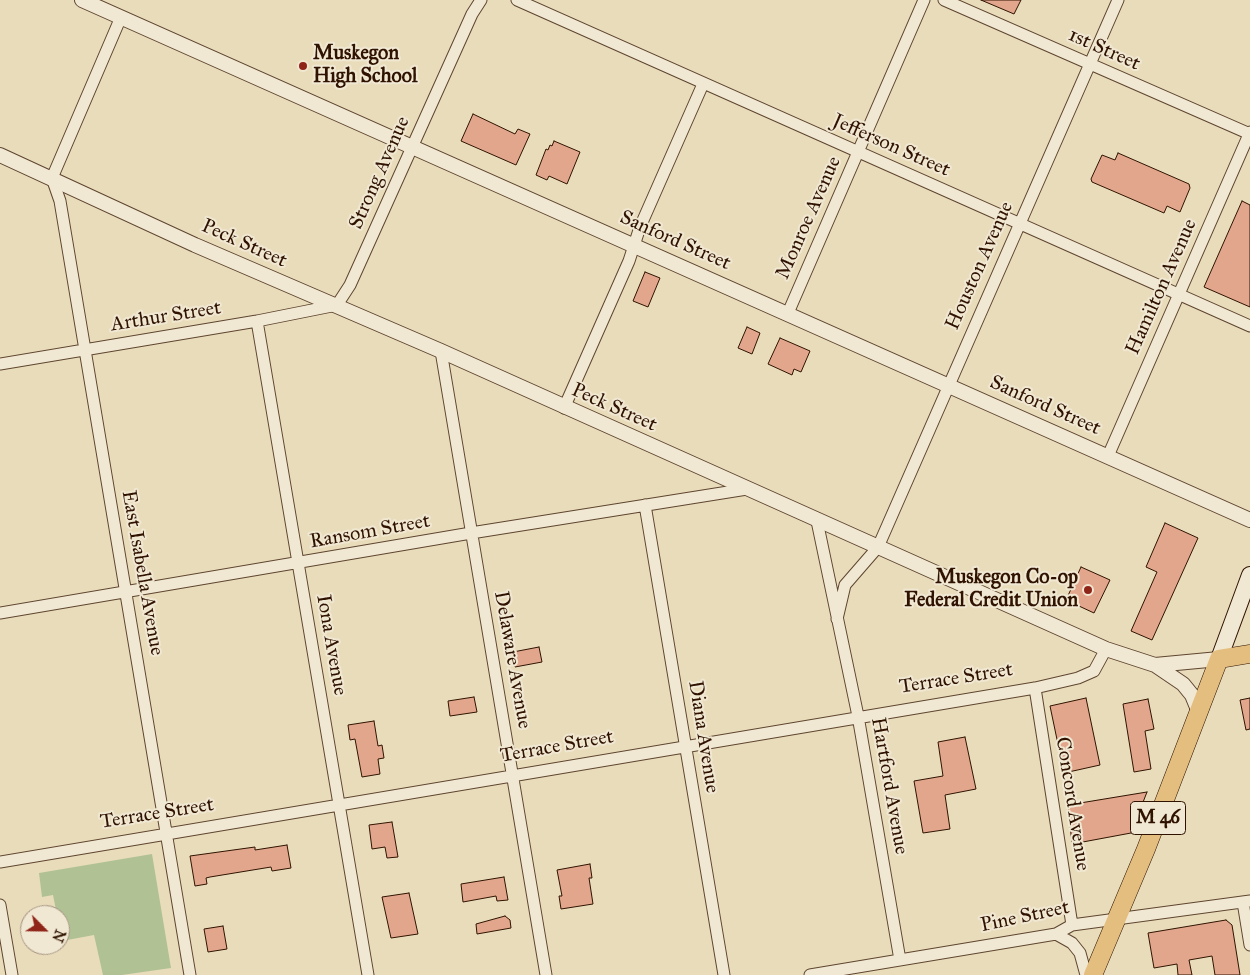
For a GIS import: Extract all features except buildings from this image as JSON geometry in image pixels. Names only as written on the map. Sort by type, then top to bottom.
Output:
[{"type":"main road","name":"M 46","points":[[1093,975],[1118,920],[1199,712],[1250,574]]},
{"type":"main road","points":[[1219,659],[1250,654]]},
{"type":"street","name":"Sanford Street","points":[[82,0],[634,244],[1250,520]]},
{"type":"street","name":"Strong Avenue","points":[[337,305],[350,285],[472,14],[481,0]]},
{"type":"street","name":"Jefferson Street","points":[[517,0],[1250,326]]},
{"type":"street","name":"Monroe Avenue","points":[[788,313],[924,0]]},
{"type":"street","name":"1st Street","points":[[944,0],[1250,133]]},
{"type":"street","name":"Houston Avenue","points":[[878,547],[1118,0]]},
{"type":"street","points":[[52,178],[121,17]]},
{"type":"street","points":[[564,408],[704,84]]},
{"type":"street","name":"Hamilton Avenue","points":[[1108,456],[1250,133]]},
{"type":"street","name":"Peck Street","points":[[0,154],[195,245],[441,351],[564,408],[1106,649],[1155,665],[1219,659]]},
{"type":"street","name":"East Isabella Avenue","points":[[52,178],[60,201],[190,975]]},
{"type":"street","name":"Arthur Street","points":[[0,364],[257,321],[337,305]]},
{"type":"street","name":"Iona Avenue","points":[[257,321],[368,975]]},
{"type":"street","name":"Delaware Avenue","points":[[441,351],[546,975]]},
{"type":"street","name":"Ransom Street","points":[[0,613],[471,533],[747,489]]},
{"type":"street","name":"Diana Avenue","points":[[646,504],[724,975]]},
{"type":"street","name":"Hartford Avenue","points":[[817,521],[858,716],[900,960]]},
{"type":"street","name":"Hartford Avenue","points":[[837,619],[845,585],[878,547]]},
{"type":"street","name":"Terrace Street","points":[[0,862],[686,747],[858,716],[1035,688],[1078,678],[1094,671],[1106,649]]},
{"type":"street","points":[[1155,665],[1183,684],[1192,695],[1199,712]]},
{"type":"street","name":"Concord Avenue","points":[[1035,688],[1072,925]]},
{"type":"street","points":[[1247,901],[1250,945]]},
{"type":"street","name":"Pine Street","points":[[810,975],[1056,934],[1072,925],[1247,901]]},
{"type":"street","points":[[0,905],[12,975]]},
{"type":"street","points":[[1056,934],[1072,943],[1080,953],[1086,975]]},
{"type":"green space","points":[[152,854],[171,968],[122,975],[103,975],[94,935],[70,940],[70,905],[55,905],[53,895],[42,897],[39,873]]},
{"type":"place","name":"Muskegon High School","points":[[303,66]]},
{"type":"place","name":"Muskegon Co-op Federal Credit Union","points":[[1088,590]]}]
